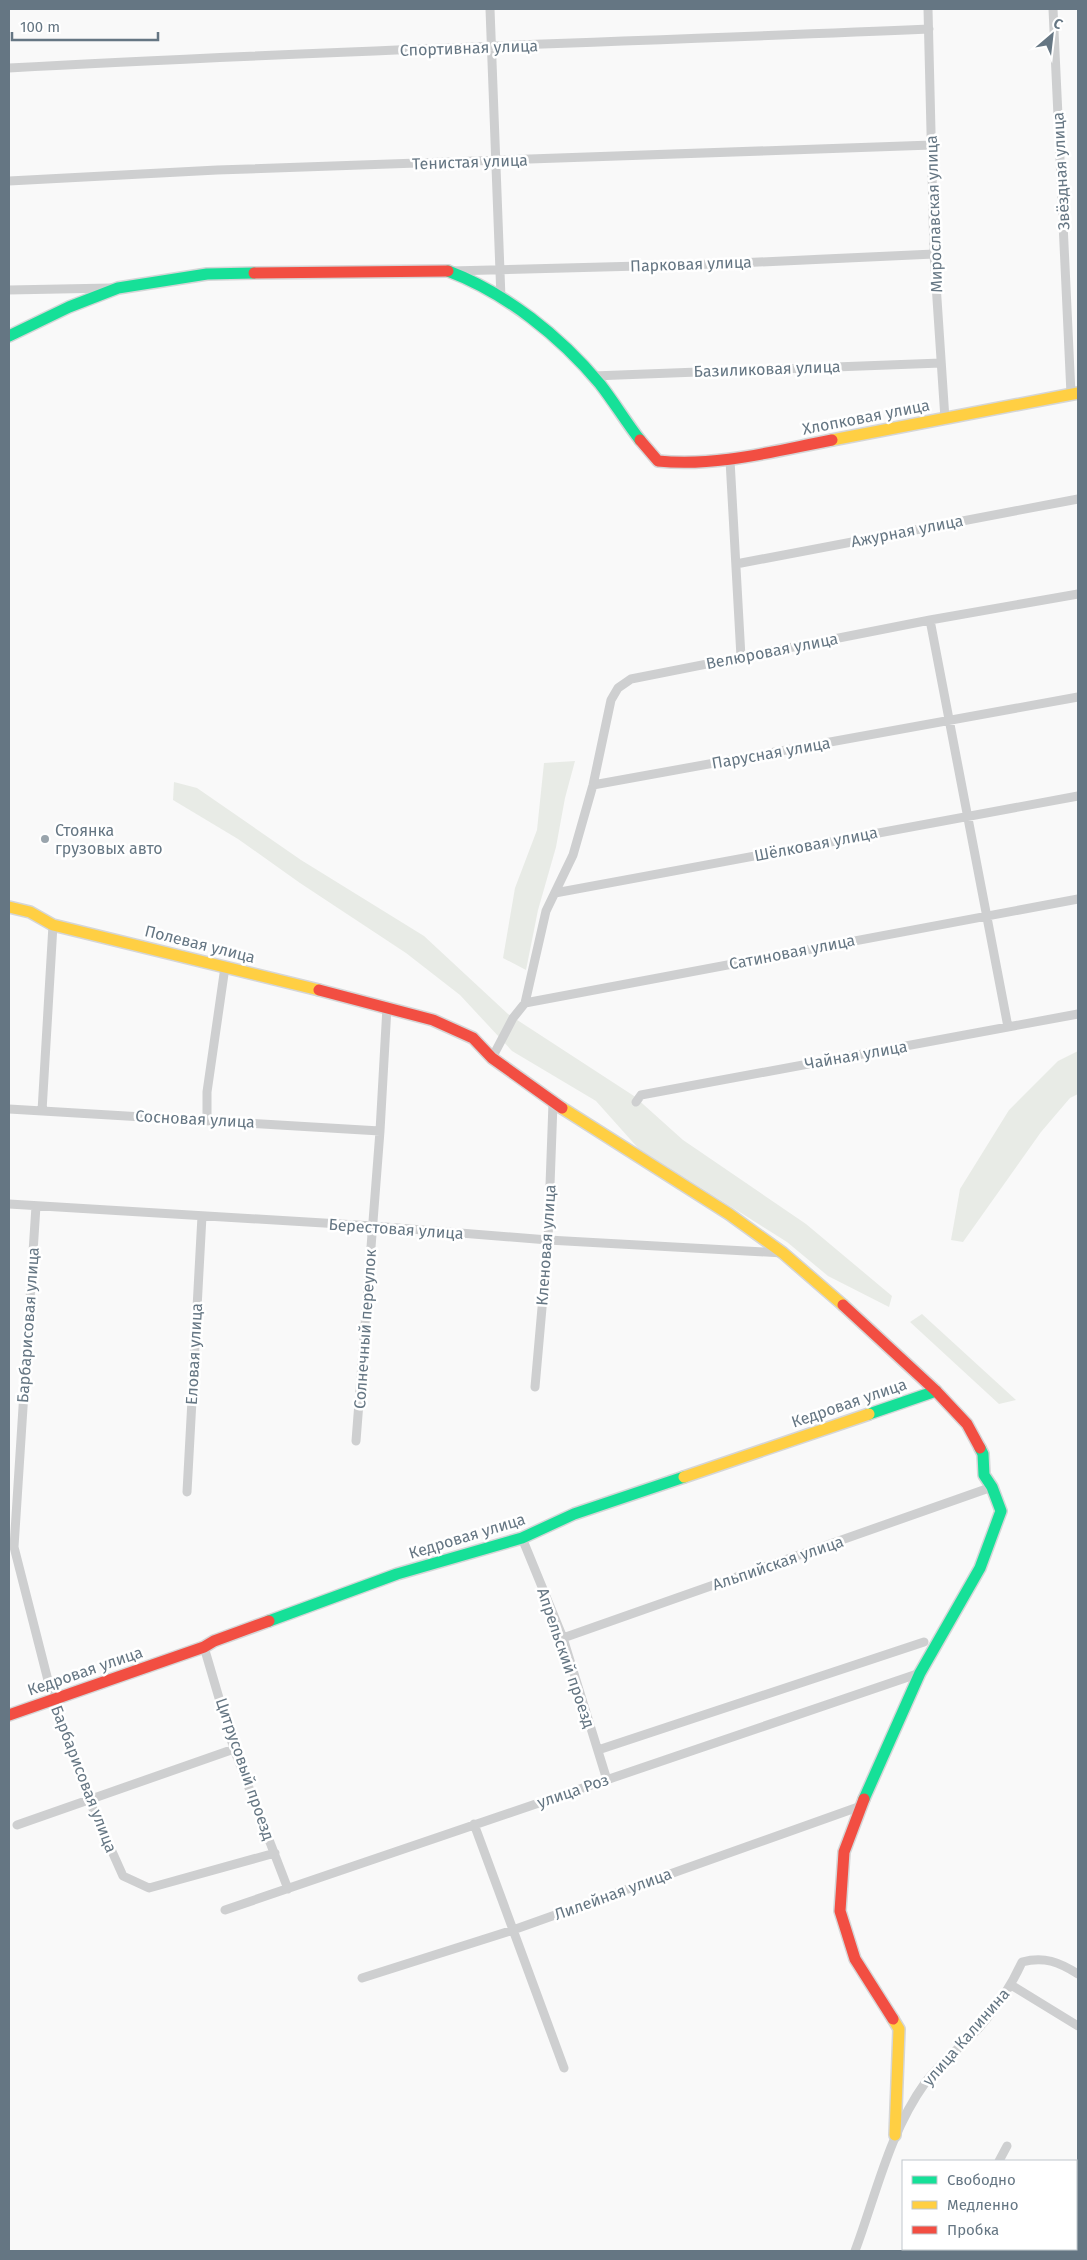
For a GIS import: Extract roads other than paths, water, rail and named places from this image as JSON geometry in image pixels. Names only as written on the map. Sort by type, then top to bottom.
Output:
[{"type":"street","points":[[490,9],[501,298]]},
{"type":"street","name":"Мирославская улица","points":[[928,9],[934,254],[945,419]]},
{"type":"street","name":"Звёздная улица","points":[[1053,9],[1075,393]]},
{"type":"street","name":"Спортивная улица","points":[[9,68],[240,56],[492,48],[929,29]]},
{"type":"street","name":"Тенистая улица","points":[[9,181],[217,170],[932,144]]},
{"type":"street","name":"Парковая улица","points":[[448,271],[501,268],[716,264],[934,254]]},
{"type":"street","points":[[9,290],[118,288],[223,273],[448,271],[471,279],[501,298],[567,351],[593,376]]},
{"type":"street","points":[[9,336],[69,307],[118,288]]},
{"type":"street","name":"Базиликовая улица","points":[[593,376],[941,363]]},
{"type":"street","name":"Хлопковая улица","points":[[593,376],[637,438],[658,461],[730,460],[1075,393]]},
{"type":"street","points":[[730,460],[741,657]]},
{"type":"street","name":"Ажурная улица","points":[[736,564],[1078,499]]},
{"type":"street","name":"Велюровая улица","points":[[593,786],[611,700],[618,688],[631,679],[930,620],[1078,594]]},
{"type":"street","points":[[930,620],[1008,1027]]},
{"type":"street","name":"Парусная улица","points":[[593,786],[1078,697]]},
{"type":"street","points":[[492,1058],[513,1018],[524,1004],[546,912],[573,855],[593,786]]},
{"type":"street","name":"Шёлковая улица","points":[[555,893],[1078,796]]},
{"type":"street","name":"Сатиновая улица","points":[[524,1004],[1078,899]]},
{"type":"street","name":"Полевая улица","points":[[9,908],[30,912],[53,925],[387,1007],[433,1020],[473,1038],[492,1058],[553,1103],[729,1214],[783,1253],[882,1340],[936,1391],[967,1424],[983,1454],[984,1474],[992,1487],[1001,1511],[980,1568],[920,1673],[844,1852],[840,1911],[855,1959],[899,2029],[895,2135]]},
{"type":"street","points":[[42,1110],[53,925]]},
{"type":"street","points":[[207,1119],[207,1092],[225,967]]},
{"type":"street","name":"Солнечный переулок","points":[[356,1441],[380,1131],[387,1007]]},
{"type":"street","name":"Чайная улица","points":[[636,1102],[641,1095],[1078,1014]]},
{"type":"street","name":"Кленовая улица","points":[[535,1387],[548,1240],[553,1103]]},
{"type":"street","name":"Сосновая улица","points":[[9,1109],[207,1119],[380,1131]]},
{"type":"street","name":"Берестовая улица","points":[[9,1204],[373,1226],[548,1240],[783,1253]]},
{"type":"street","name":"Барбарисовая улица","points":[[36,1206],[14,1547],[53,1700],[90,1800],[123,1876],[149,1888],[275,1853]]},
{"type":"street","name":"Еловая улица","points":[[187,1492],[202,1216]]},
{"type":"street","name":"Кедровая улица","points":[[9,1715],[204,1647],[214,1640],[397,1574],[522,1538],[574,1514],[936,1391]]},
{"type":"street","name":"Альпийская улица","points":[[563,1638],[992,1487]]},
{"type":"street","name":"Апрельский проезд","points":[[522,1538],[563,1638],[607,1780]]},
{"type":"street","name":"улица Роз","points":[[598,1750],[924,1642]]},
{"type":"street","name":"Цитрусовый проезд","points":[[204,1647],[234,1749],[288,1889]]},
{"type":"street","name":"улица Роз","points":[[225,1910],[920,1673]]},
{"type":"street","points":[[17,1825],[234,1749]]},
{"type":"street","name":"Лилейная улица","points":[[362,1978],[513,1930],[862,1806]]},
{"type":"street","points":[[474,1824],[564,2068]]},
{"type":"street","name":"улица Калинина","points":[[855,2251],[895,2135],[925,2084],[943,2062],[979,2028],[1011,1985],[1022,1962],[1036,1958],[1063,1964],[1078,1974]]},
{"type":"street","points":[[1011,1985],[1078,2026]]},
{"type":"street","points":[[1000,2160],[1007,2146]]},
{"type":"place","name":"Стоянка грузовых авто","points":[[45,839]]}]
